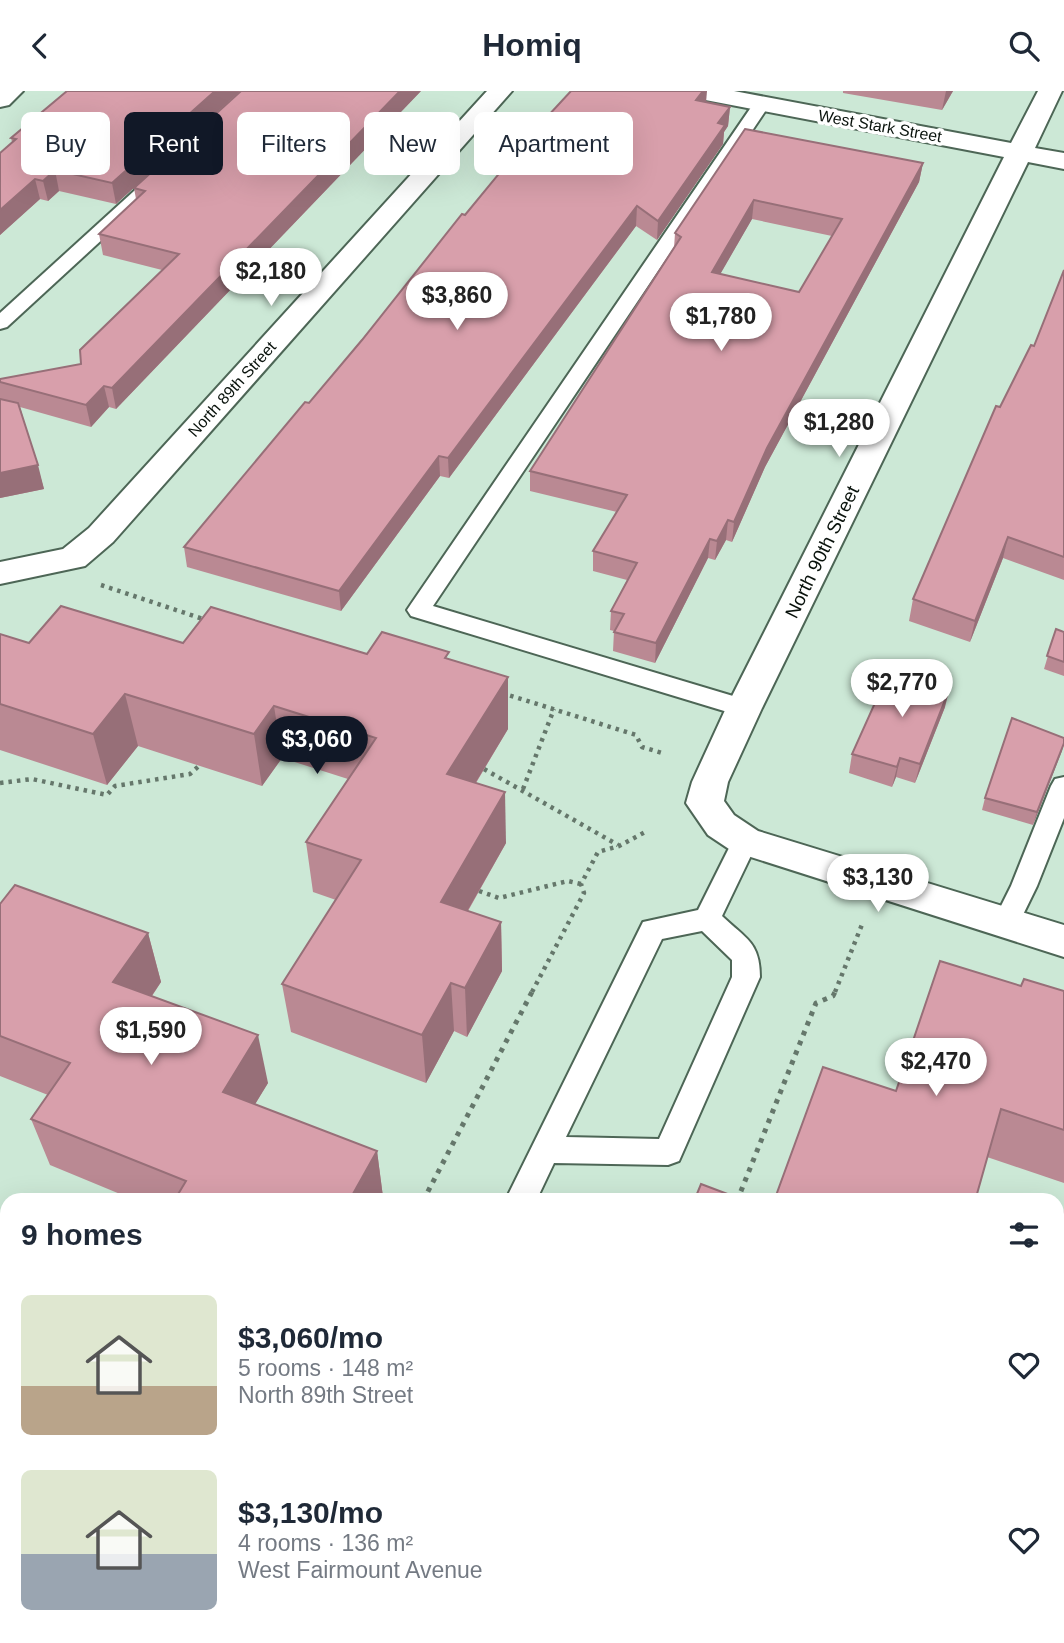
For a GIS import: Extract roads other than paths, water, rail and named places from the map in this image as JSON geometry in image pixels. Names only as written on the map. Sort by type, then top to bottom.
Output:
[{"type":"street","points":[[0,100],[11,91]]},
{"type":"street","name":"North 89th Street","points":[[0,573],[73,558],[101,535],[500,91]]},
{"type":"street","name":"West Stark Street","points":[[695,91],[1064,161]]},
{"type":"street","name":"North 90th Street","points":[[733,833],[705,803],[710,782],[744,708],[1050,91]]},
{"type":"street","points":[[733,833],[1064,941]]},
{"type":"lane","points":[[744,708],[419,610],[762,104]]},
{"type":"lane","points":[[0,323],[162,175]]},
{"type":"lane","points":[[1006,922],[1024,886],[1064,786]]},
{"type":"lane","points":[[707,919],[733,833]]},
{"type":"lane","points":[[545,1150],[668,1152],[746,977],[746,956],[707,919]]},
{"type":"lane","points":[[524,1193],[653,930],[707,919]]}]
